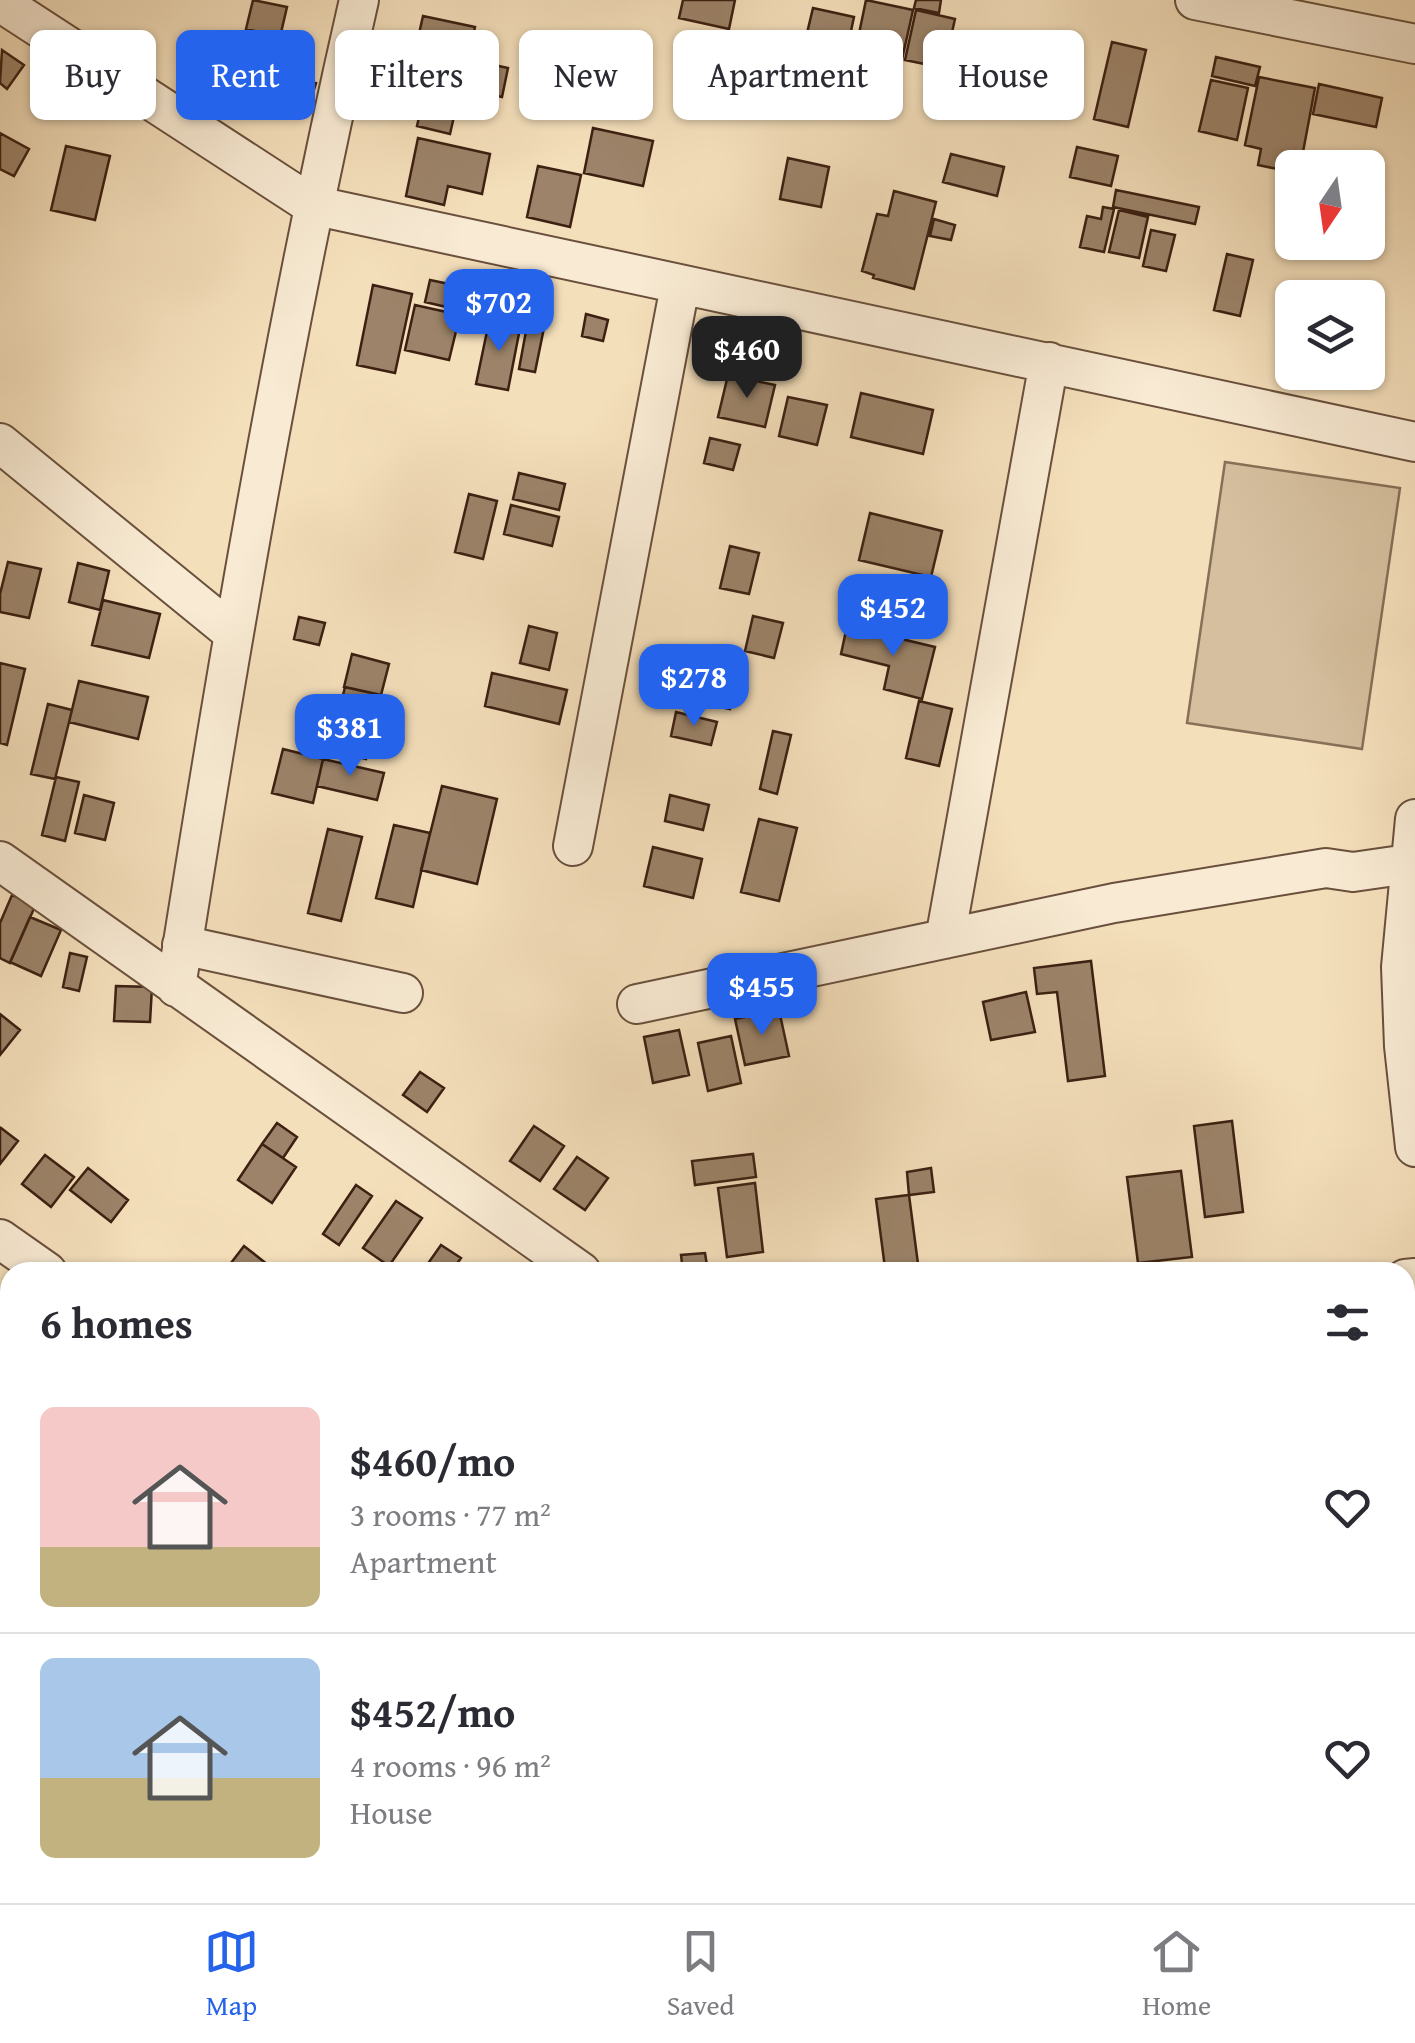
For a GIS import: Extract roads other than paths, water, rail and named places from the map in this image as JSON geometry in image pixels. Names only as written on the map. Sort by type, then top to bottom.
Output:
[{"type":"street","points":[[176,987],[233,633],[312,204],[359,0]]},
{"type":"street","points":[[1195,0],[1415,44]]},
{"type":"street","points":[[0,2],[312,204],[1415,442]]},
{"type":"street","points":[[573,846],[680,286]]},
{"type":"street","points":[[945,939],[1048,362]]},
{"type":"street","points":[[0,443],[233,633]]},
{"type":"street","points":[[1415,819],[1401,967],[1404,1046],[1415,1147]]},
{"type":"street","points":[[0,861],[567,1262]]},
{"type":"street","points":[[637,1004],[1114,903],[1326,868],[1353,872],[1413,863]]},
{"type":"street","points":[[182,945],[403,993]]},
{"type":"street","points":[[0,1239],[33,1262]]}]
